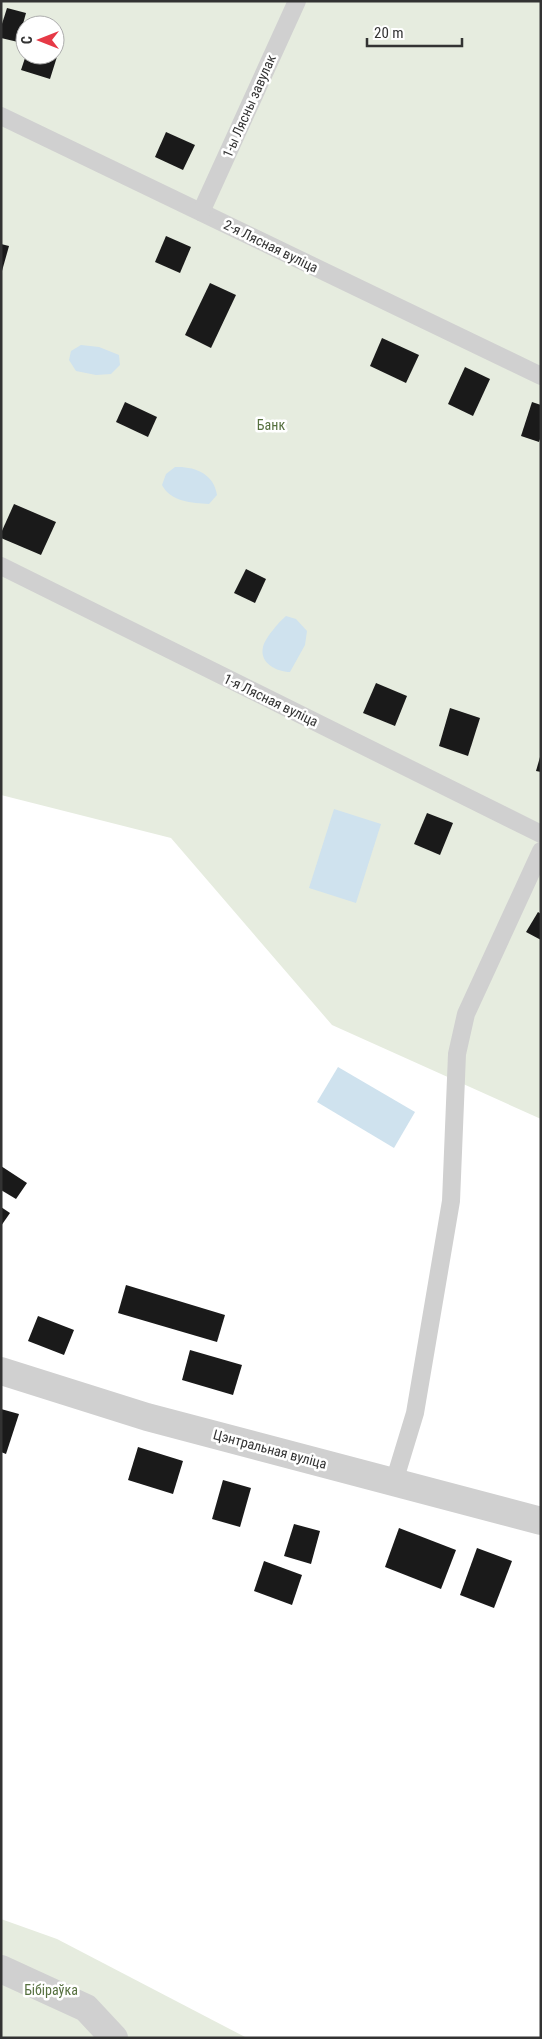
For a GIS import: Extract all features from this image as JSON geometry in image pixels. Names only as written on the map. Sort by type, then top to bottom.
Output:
[{"type":"street","name":"Цэнтральная вуліца","points":[[1,1370],[147,1417],[541,1521]]},
{"type":"street","points":[[1,1969],[86,2008],[114,2038]]},
{"type":"lane","name":"1-ы Лясны завулак","points":[[201,212],[297,1]]},
{"type":"lane","name":"2-я Лясная вуліца","points":[[1,116],[541,376]]},
{"type":"lane","name":"1-я Лясная вуліца","points":[[1,566],[541,834]]},
{"type":"lane","points":[[394,1482],[415,1413],[451,1201],[456,1054],[466,1014],[541,851]]},
{"type":"green space","name":"Банк","points":[[1,1],[541,1],[541,1119],[332,1025],[171,838],[1,795]]},
{"type":"green space","name":"Бібіраўка","points":[[1,1919],[57,1939],[247,2038],[1,2038]]},
{"type":"water","points":[[81,345],[99,347],[119,355],[120,365],[111,374],[96,375],[76,371],[69,360],[71,351]]},
{"type":"water","points":[[175,467],[190,468],[208,477],[217,495],[209,504],[182,500],[171,495],[162,485],[166,474]]},
{"type":"water","points":[[286,616],[296,619],[307,631],[305,645],[290,672],[270,666],[262,653],[266,639]]},
{"type":"water","points":[[334,809],[381,824],[356,903],[309,888]]},
{"type":"water","points":[[338,1067],[415,1112],[394,1148],[317,1102]]},
{"type":"building","points":[[7,8],[26,13],[25,15],[15,15],[15,41],[1,38],[1,27]]},
{"type":"building","points":[[23,65],[54,65],[50,79],[21,70]]},
{"type":"building","points":[[166,132],[195,145],[183,170],[155,157]]},
{"type":"building","points":[[166,236],[191,247],[180,273],[155,262]]},
{"type":"building","points":[[1,244],[9,246],[2,271],[1,271]]},
{"type":"building","points":[[210,283],[236,295],[211,348],[185,335]]},
{"type":"building","points":[[382,338],[419,355],[406,383],[370,366]]},
{"type":"building","points":[[465,367],[490,379],[473,416],[448,404]]},
{"type":"building","points":[[125,402],[157,417],[148,437],[116,422]]},
{"type":"building","points":[[532,402],[541,405],[541,436],[539,442],[521,436]]},
{"type":"building","points":[[14,504],[56,522],[41,555],[1,538],[1,533]]},
{"type":"building","points":[[246,569],[266,579],[255,603],[234,593]]},
{"type":"building","points":[[376,683],[407,696],[395,726],[363,713]]},
{"type":"building","points":[[450,708],[480,718],[468,756],[439,746]]},
{"type":"building","points":[[541,757],[541,772],[536,771]]},
{"type":"building","points":[[427,813],[453,823],[440,855],[414,844]]},
{"type":"building","points":[[538,912],[541,914],[541,940],[526,932]]},
{"type":"building","points":[[1,1166],[27,1183],[16,1199],[1,1190]]},
{"type":"building","points":[[1,1207],[10,1213],[1,1226]]},
{"type":"building","points":[[126,1285],[225,1315],[217,1342],[118,1313]]},
{"type":"building","points":[[38,1316],[74,1330],[64,1355],[28,1341]]},
{"type":"building","points":[[190,1350],[242,1365],[233,1395],[182,1380]]},
{"type":"building","points":[[1,1409],[19,1414],[6,1454],[1,1452]]},
{"type":"building","points":[[138,1447],[183,1461],[173,1494],[128,1480]]},
{"type":"building","points":[[223,1480],[251,1488],[240,1527],[212,1519]]},
{"type":"building","points":[[294,1524],[320,1531],[311,1564],[284,1556]]},
{"type":"building","points":[[399,1528],[456,1550],[441,1589],[385,1567]]},
{"type":"building","points":[[477,1548],[512,1561],[494,1608],[460,1595]]},
{"type":"building","points":[[264,1561],[302,1575],[292,1605],[254,1591]]}]
